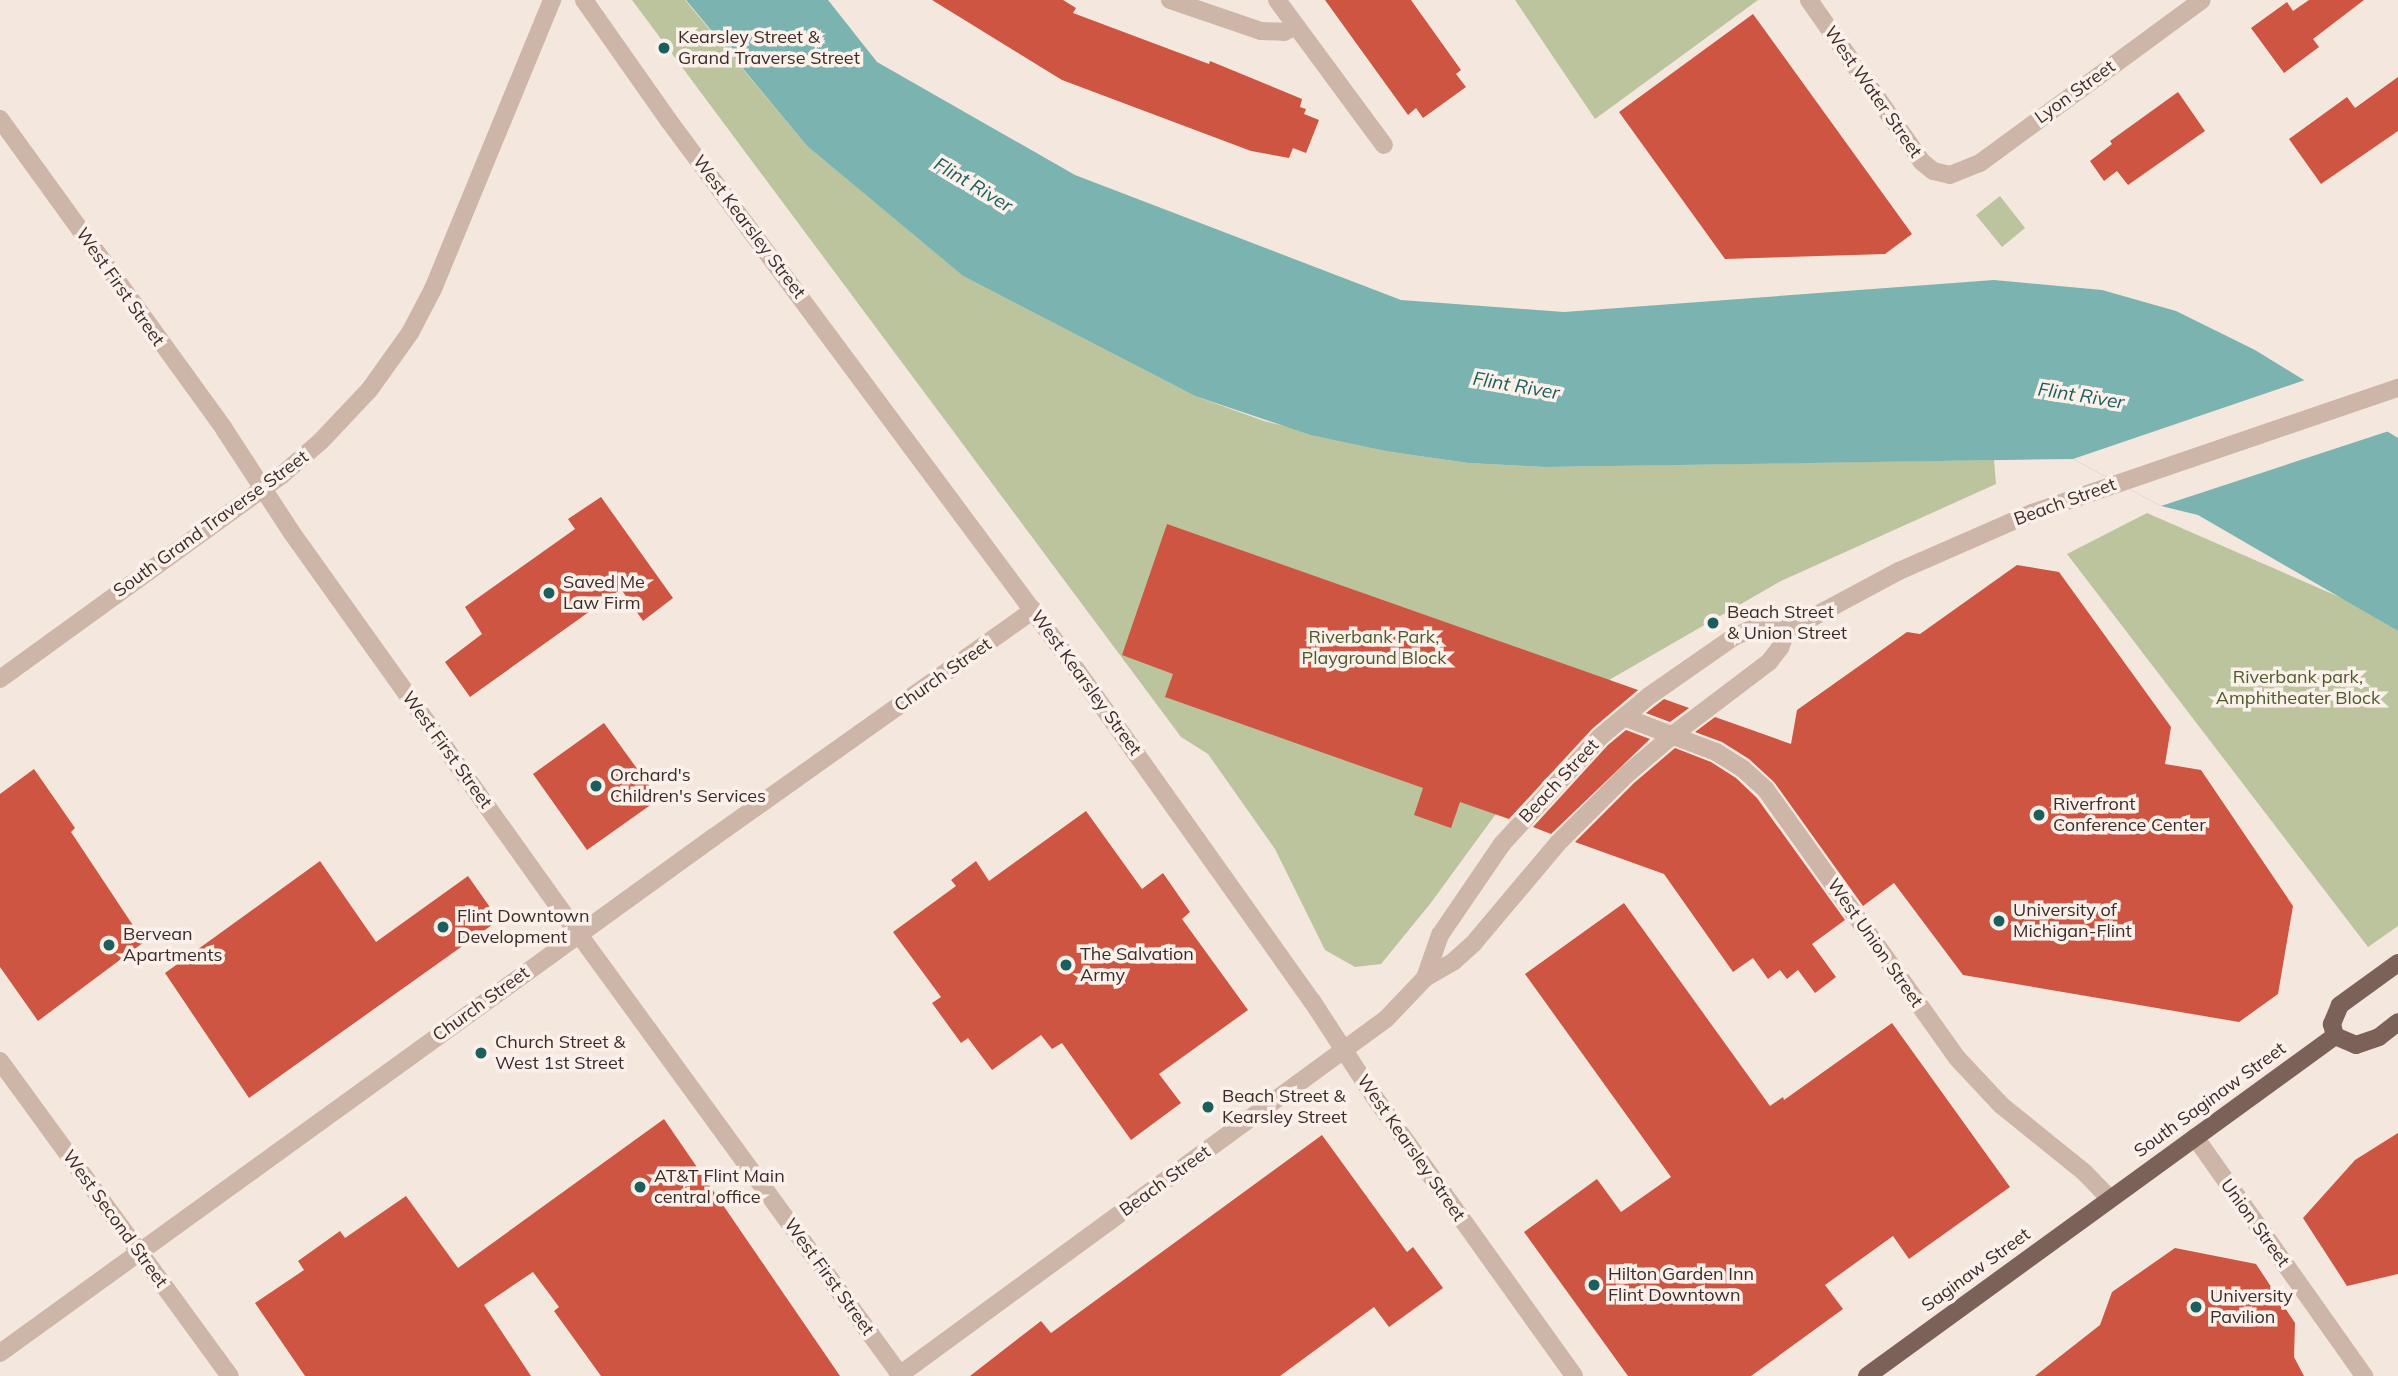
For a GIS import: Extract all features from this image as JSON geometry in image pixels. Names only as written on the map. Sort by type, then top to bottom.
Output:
[{"type":"main road","points":[[2398,963],[2340,1005],[2332,1024],[2335,1036],[2350,1045],[2362,1044],[2379,1037],[2398,1022]]},
{"type":"main road","name":"South Saginaw Street","points":[[2110,1199],[2335,1036]]},
{"type":"main road","name":"Saginaw Street","points":[[1867,1376],[2110,1199]]},
{"type":"street","name":"South Grand Traverse Street","points":[[0,679],[263,489],[321,442],[353,409],[410,333],[443,264],[552,0]]},
{"type":"street","name":"West Kearsley Street","points":[[584,0],[669,121],[1033,610],[1574,1376]]},
{"type":"street","points":[[1277,0],[1384,145]]},
{"type":"street","name":"West Water Street","points":[[1809,0],[1919,159],[1933,171],[1945,174]]},
{"type":"street","name":"Lyon Street","points":[[1945,174],[1962,173],[1980,163],[2202,0]]},
{"type":"street","points":[[1175,1],[1261,31],[1284,32],[1296,26]]},
{"type":"street","name":"West First Street","points":[[0,119],[224,429],[263,489],[579,934],[899,1376]]},
{"type":"street","name":"Beach Street","points":[[899,1376],[1345,1051],[1391,1014],[1425,978],[1454,961],[1473,944],[1584,815],[1674,734],[1769,662],[1780,648],[1787,631],[1946,550],[2032,513],[2398,388]]},
{"type":"street","name":"Church Street","points":[[0,1353],[1033,610]]},
{"type":"street","name":"Beach Street","points":[[1425,978],[1440,935],[1502,845],[1560,778],[1624,717],[1671,680],[1743,632],[1768,626],[1787,631]]},
{"type":"street","name":"West Union Street","points":[[1624,717],[1674,734],[1723,756],[1766,790],[1958,1059],[2001,1105],[2084,1172],[2110,1199]]},
{"type":"street","name":"West Second Street","points":[[0,1062],[230,1376]]},
{"type":"street","name":"Union Street","points":[[2195,1137],[2364,1376]]},
{"type":"green space","name":"Riverbank Park, Playground Block","points":[[632,0],[685,0],[807,146],[963,276],[1195,396],[1264,421],[1391,452],[1468,463],[1545,467],[1994,460],[1996,484],[1781,581],[1583,695],[1430,904],[1381,964],[1355,967],[1325,950],[1275,849],[1208,754],[1181,737]]},
{"type":"green space","points":[[1515,0],[1758,0],[1595,119]]},
{"type":"green space","points":[[2000,196],[2025,228],[2002,247],[1976,215]]},
{"type":"green space","name":"Riverbank park, Amphitheater Block","points":[[2147,513],[2344,599],[2398,631],[2398,926],[2368,947],[2067,554]]},
{"type":"water","name":"Flint River","points":[[686,0],[828,0],[877,62],[1075,175],[1401,300],[1564,312],[1994,280],[2102,290],[2176,311],[2255,350],[2398,438],[2398,631],[2198,515],[2161,506],[2073,459],[1545,467],[1468,463],[1391,452],[1311,435],[1195,396],[963,276],[807,146]]},
{"type":"pier","points":[[2308,379],[2392,430],[2161,506],[2073,459]]},
{"type":"building","points":[[932,0],[1063,0],[1076,8],[1073,13],[1209,64],[1210,61],[1302,99],[1300,107],[1306,109],[1304,114],[1319,120],[1306,153],[1293,148],[1289,158],[1251,151],[1062,80]]},
{"type":"building","points":[[1325,0],[1411,0],[1461,70],[1456,74],[1466,87],[1423,118],[1416,108],[1408,115]]},
{"type":"building","points":[[2309,0],[2364,0],[2313,39],[2319,47],[2284,73],[2251,28],[2287,2],[2293,11]]},
{"type":"building","points":[[1753,14],[1912,234],[1885,254],[1725,259],[1619,112]]},
{"type":"building","points":[[2398,77],[2398,131],[2321,184],[2289,139],[2347,97],[2355,108]]},
{"type":"building","points":[[2178,92],[2205,131],[2128,185],[2117,171],[2104,181],[2090,161],[2112,144],[2110,141]]},
{"type":"building","name":"Saved Me Law Firm","points":[[601,497],[673,598],[643,621],[621,589],[470,697],[445,662],[482,634],[465,607],[575,529],[568,519]]},
{"type":"building","points":[[1167,524],[1638,690],[1592,729],[1509,819],[1460,802],[1451,828],[1414,815],[1423,788],[1165,697],[1173,674],[1122,655]]},
{"type":"building","name":"Riverfront Conference Center","points":[[2017,565],[2059,572],[2171,727],[2165,764],[2201,770],[2293,906],[2278,994],[2239,1022],[1963,975],[1894,883],[1863,906],[1774,782],[1749,759],[1722,742],[1695,732],[1715,717],[1791,744],[1797,710],[1907,632],[1920,634]]},
{"type":"building","points":[[1664,699],[1689,708],[1670,722],[1646,713]]},
{"type":"building","name":"Orchard's Children's Services","points":[[604,723],[659,799],[587,850],[533,774]]},
{"type":"building","points":[[1626,730],[1650,739],[1551,834],[1533,827],[1608,745]]},
{"type":"building","points":[[1675,748],[1711,762],[1736,778],[1757,798],[1845,920],[1812,944],[1836,977],[1815,993],[1798,970],[1787,979],[1780,970],[1768,979],[1753,958],[1733,972],[1664,874],[1575,842],[1634,783]]},
{"type":"building","points":[[34,769],[75,828],[71,832],[144,942],[38,1021],[0,967],[0,794]]},
{"type":"building","name":"The Salvation Army","points":[[1086,811],[1142,889],[1163,873],[1190,912],[1182,919],[1248,1010],[1159,1074],[1181,1103],[1131,1140],[1062,1043],[1052,1049],[1041,1035],[992,1070],[968,1038],[961,1043],[932,1003],[941,997],[893,932],[956,886],[951,880],[976,861],[989,881]]},
{"type":"building","points":[[320,861],[376,942],[468,876],[499,920],[249,1098],[165,973]]},
{"type":"building","points":[[1624,903],[1770,1106],[1783,1097],[1784,1100],[1892,1023],[2010,1187],[1909,1259],[1893,1236],[1825,1285],[1843,1309],[1751,1376],[1628,1376],[1524,1232],[1597,1179],[1621,1212],[1671,1177],[1525,974]]},
{"type":"building","name":"AT&T Flint Main central office","points":[[664,1119],[840,1376],[601,1376],[554,1311],[559,1307],[533,1272],[484,1305],[531,1376],[305,1376],[255,1303],[304,1270],[298,1261],[340,1231],[345,1238],[406,1196],[458,1268]]},
{"type":"building","points":[[2398,1133],[2398,1274],[2347,1286],[2303,1218],[2355,1160]]},
{"type":"building","points":[[1322,1135],[1407,1252],[1413,1247],[1443,1288],[1389,1327],[1374,1307],[1280,1376],[970,1376],[1041,1321],[1051,1333]]},
{"type":"building","name":"University Pavilion","points":[[2175,1248],[2256,1264],[2295,1323],[2294,1357],[2304,1376],[2035,1376],[2100,1325],[2112,1292]]},
{"type":"place","name":"Kearsley Street & Grand Traverse Street","points":[[664,48]]},
{"type":"place","name":"Saved Me Law Firm","points":[[549,593]]},
{"type":"place","name":"Beach Street & Union Street","points":[[1713,623]]},
{"type":"place","name":"Orchard's Children's Services","points":[[596,786]]},
{"type":"place","name":"Riverfront Conference Center","points":[[2039,815]]},
{"type":"place","name":"University of Michigan-Flint","points":[[1999,921]]},
{"type":"place","name":"Flint Downtown Development","points":[[443,927]]},
{"type":"place","name":"Bervean Apartments","points":[[109,945]]},
{"type":"place","name":"The Salvation Army","points":[[1066,965]]},
{"type":"place","name":"Church Street & West 1st Street","points":[[481,1053]]},
{"type":"place","name":"Beach Street & Kearsley Street","points":[[1208,1107]]},
{"type":"place","name":"AT&T Flint Main central office","points":[[640,1187]]},
{"type":"place","name":"Hilton Garden Inn Flint Downtown","points":[[1594,1285]]},
{"type":"place","name":"University Pavilion","points":[[2196,1307]]}]
